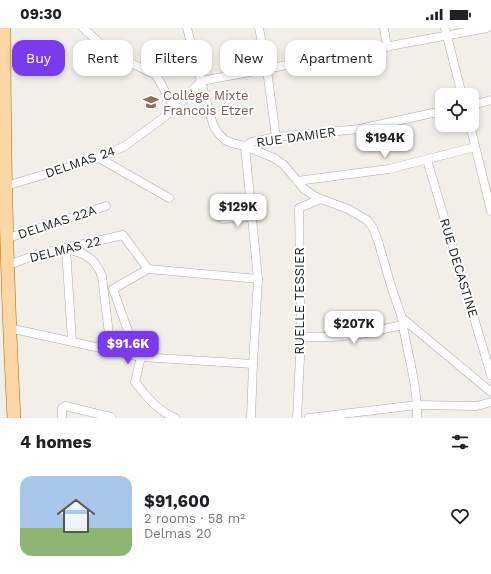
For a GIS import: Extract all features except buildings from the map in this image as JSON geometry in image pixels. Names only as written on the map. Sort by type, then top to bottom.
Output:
[{"type":"main road","points":[[4,28],[2,68],[14,418]]},
{"type":"street","points":[[83,28],[112,54],[156,75],[175,109]]},
{"type":"street","points":[[187,28],[210,115],[219,134],[225,140],[245,146],[274,158],[284,165],[304,189],[321,199],[358,213],[367,220],[373,228],[402,321],[414,380],[417,418]]},
{"type":"street","points":[[259,28],[261,40]]},
{"type":"street","points":[[384,28],[387,47]]},
{"type":"street","points":[[277,68],[387,47],[446,32],[487,28]]},
{"type":"street","points":[[446,32],[460,88]]},
{"type":"street","points":[[202,81],[232,76]]},
{"type":"street","points":[[268,76],[276,137]]},
{"type":"street","name":"DELMAS 24","points":[[6,186],[99,158],[125,146],[175,109],[202,81]]},
{"type":"street","points":[[479,103],[491,100]]},
{"type":"street","name":"RUE DAMIER","points":[[245,146],[252,142],[276,137],[359,129],[435,113]]},
{"type":"street","points":[[472,132],[491,212]]},
{"type":"street","points":[[245,146],[258,279],[251,418]]},
{"type":"street","points":[[298,181],[389,169],[475,147]]},
{"type":"street","points":[[99,158],[169,198]]},
{"type":"street","name":"RUE DECASTINE","points":[[427,160],[491,376]]},
{"type":"street","name":"RUELLE TESSIER","points":[[297,418],[301,337],[298,208],[321,199]]},
{"type":"street","name":"DELMAS 22A","points":[[8,238],[106,206]]},
{"type":"street","points":[[223,219],[252,217]]},
{"type":"street","name":"DELMAS 22","points":[[8,264],[39,254],[123,235],[148,269]]},
{"type":"street","points":[[72,341],[66,249],[78,251],[87,255],[98,266],[102,276],[111,350]]},
{"type":"street","points":[[169,417],[149,399],[135,382],[139,357],[112,289],[148,269],[258,279]]},
{"type":"street","points":[[301,337],[356,335],[402,321]]},
{"type":"street","points":[[402,321],[491,392]]},
{"type":"street","points":[[10,328],[139,357],[253,364]]},
{"type":"street","points":[[308,418],[417,405],[477,406],[491,402]]},
{"type":"street","points":[[62,418],[62,408],[65,406],[111,417]]},
{"type":"place","name":"Collège Mixte Francois Etzer","points":[[151,102]]}]
